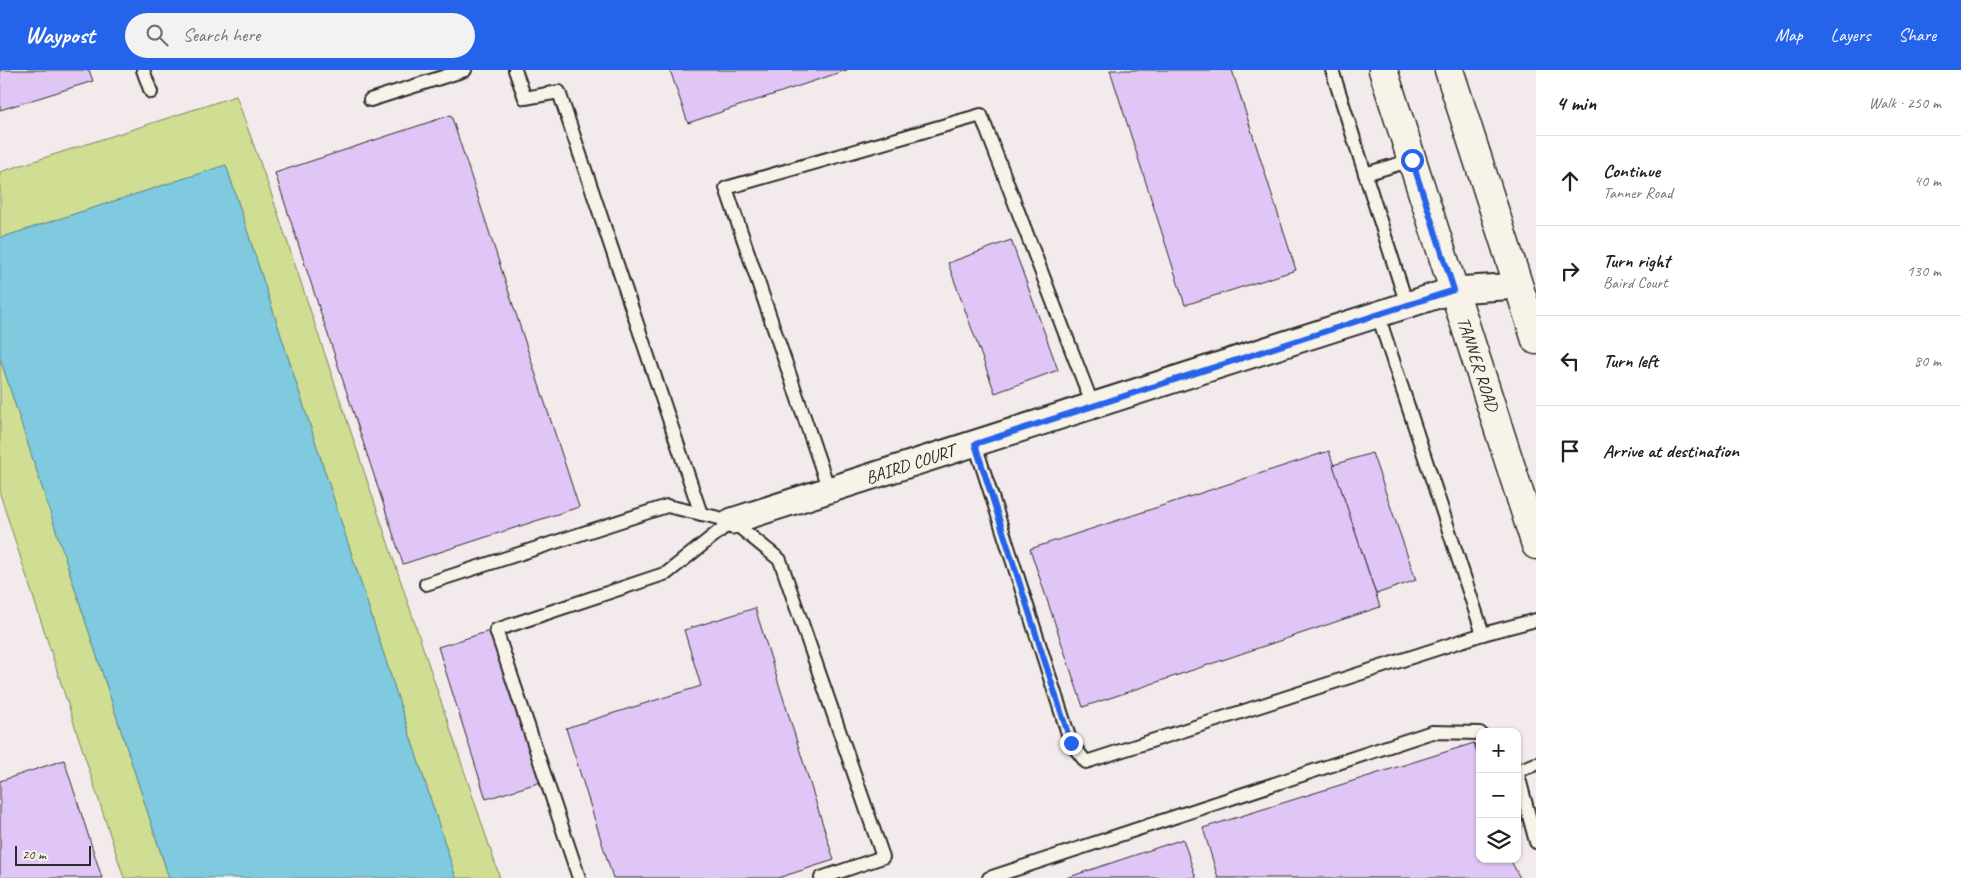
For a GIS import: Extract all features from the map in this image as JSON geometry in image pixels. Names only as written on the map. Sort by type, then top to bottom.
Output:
[{"type":"main road","name":"TANNER ROAD","points":[[1383,70],[1536,545]]},
{"type":"main road","points":[[1449,70],[1523,284],[1536,340]]},
{"type":"street","name":"BAIRD COURT","points":[[732,521],[1454,290],[1523,284]]},
{"type":"lane","points":[[144,70],[151,92]]},
{"type":"lane","points":[[370,100],[465,70]]},
{"type":"lane","points":[[515,70],[525,98],[559,92],[702,514]]},
{"type":"lane","points":[[1332,70],[1406,305]]},
{"type":"lane","points":[[830,490],[726,188],[981,115],[1093,406]]},
{"type":"lane","points":[[1365,174],[1412,160]]},
{"type":"lane","points":[[1378,314],[1483,634]]},
{"type":"lane","points":[[975,444],[1071,743],[1086,762],[1483,634],[1536,620]]},
{"type":"lane","points":[[426,584],[667,506],[732,521],[780,560],[883,857],[821,878]]},
{"type":"lane","points":[[579,878],[496,630],[667,573],[732,521]]},
{"type":"lane","points":[[989,878],[1432,732],[1476,733]]},
{"type":"lane","points":[[1521,770],[1536,764]]},
{"type":"lane","points":[[1518,773],[1536,842]]},
{"type":"green space","points":[[236,96],[271,193],[500,878],[456,878],[226,165],[0,238],[0,172]]},
{"type":"green space","points":[[0,358],[169,878],[124,878],[0,494]]},
{"type":"water","points":[[226,165],[456,878],[169,878],[0,358],[0,238]]},
{"type":"building","points":[[0,70],[89,70],[93,81],[0,110]]},
{"type":"building","points":[[670,70],[847,70],[688,123]]},
{"type":"building","points":[[1110,70],[1232,70],[1296,270],[1185,305]]},
{"type":"building","points":[[451,115],[579,507],[403,564],[275,173]]},
{"type":"building","points":[[1011,240],[1058,370],[995,393],[948,263]]},
{"type":"building","points":[[1329,451],[1380,607],[1083,707],[1030,549]]},
{"type":"building","points":[[1372,453],[1416,580],[1376,594],[1333,465]]},
{"type":"building","points":[[755,608],[834,860],[778,878],[613,878],[566,728],[701,686],[684,630]]},
{"type":"building","points":[[493,630],[541,782],[486,799],[438,647]]},
{"type":"building","points":[[1474,743],[1476,749],[1476,863],[1512,863],[1520,878],[1218,878],[1203,828]]},
{"type":"building","points":[[64,760],[102,878],[0,878],[0,781]]},
{"type":"building","points":[[1183,839],[1196,878],[1066,878]]},
{"type":"route","points":[[1071,743],[975,444],[1454,290],[1412,160]]}]
